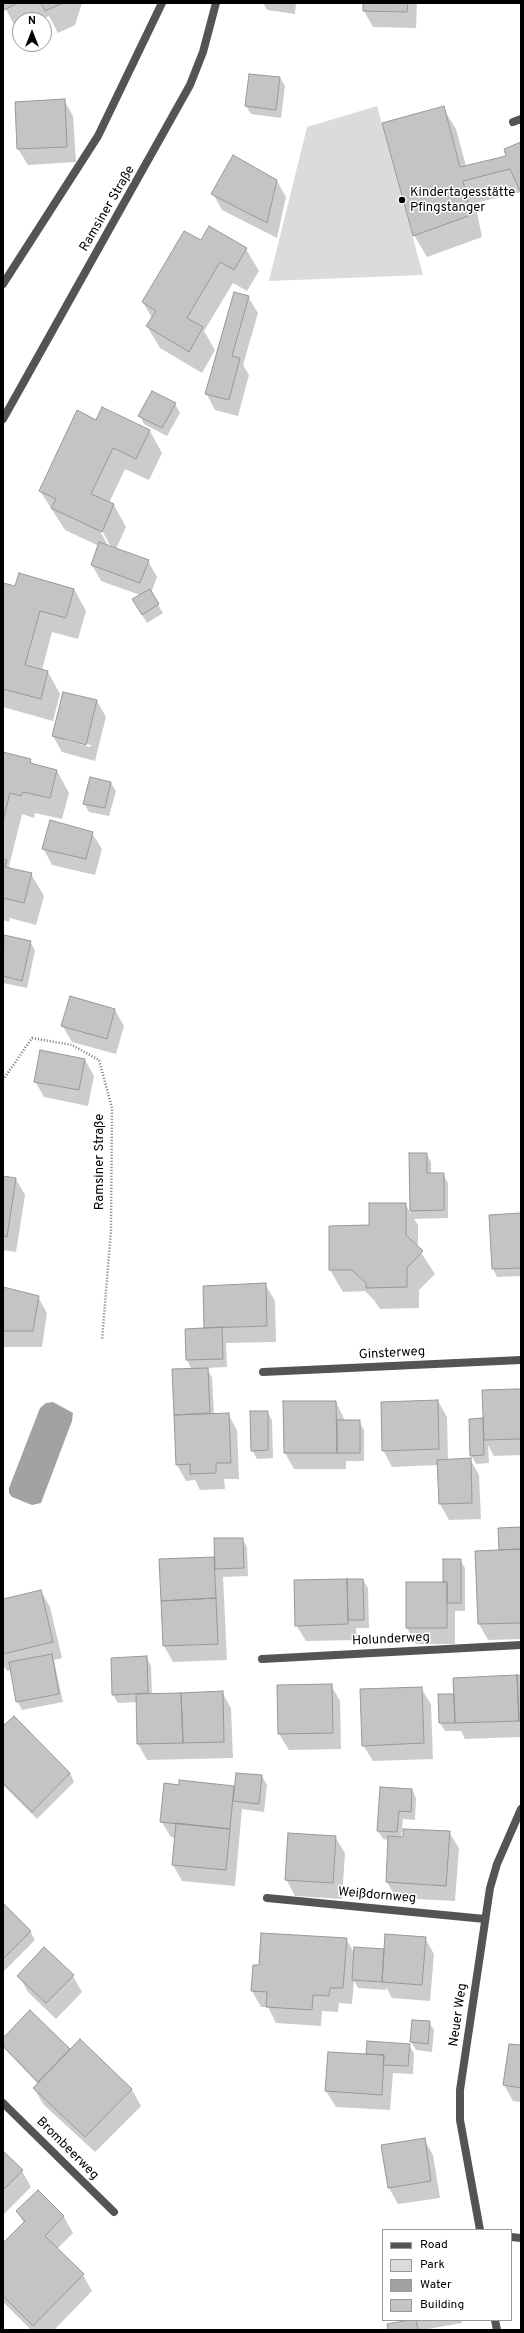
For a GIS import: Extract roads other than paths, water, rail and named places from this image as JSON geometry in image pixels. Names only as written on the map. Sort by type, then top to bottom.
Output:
[{"type":"street","points":[[3,284],[98,136],[162,3]]},
{"type":"street","name":"Ramsiner Straße","points":[[3,419],[190,85],[203,52],[216,3]]},
{"type":"street","name":"Ginsterweg","points":[[263,1372],[521,1360]]},
{"type":"street","name":"Holunderweg","points":[[262,1659],[521,1645]]},
{"type":"street","name":"Neuer Weg","points":[[480,2229],[459,2106],[485,1919],[497,1864],[521,1808]]},
{"type":"street","name":"Weißdornweg","points":[[268,1898],[485,1919]]},
{"type":"street","name":"Brombeerweg","points":[[3,2103],[114,2212]]},
{"type":"water","points":[[53,1402],[73,1413],[72,1421],[41,1503],[32,1505],[12,1497],[9,1493],[9,1488],[40,1408],[46,1403]]},
{"type":"place","name":"Kindertagesstätte Pfingstanger","points":[[402,200]]}]
